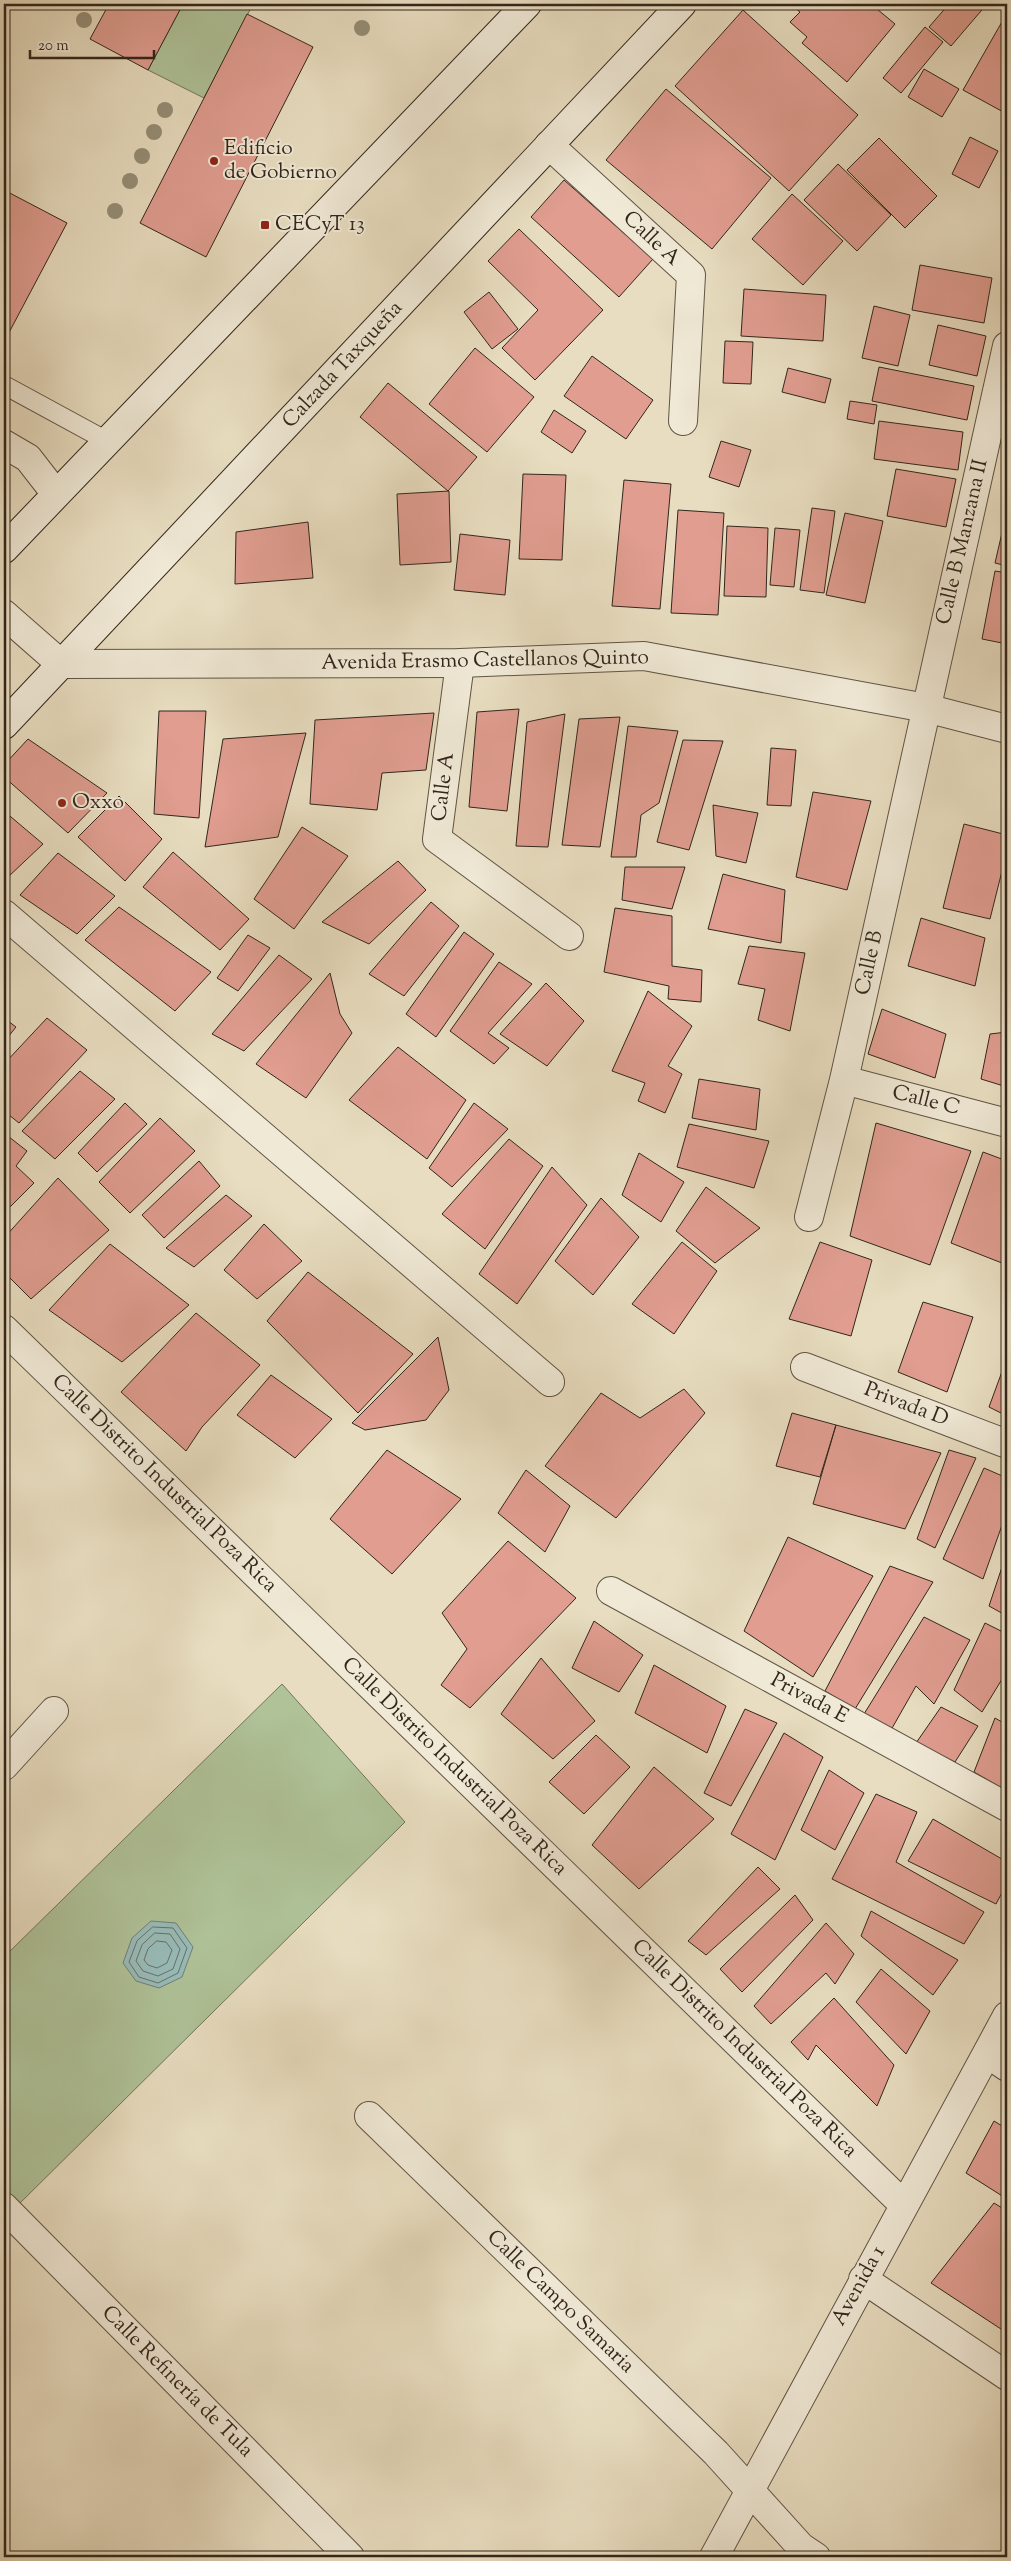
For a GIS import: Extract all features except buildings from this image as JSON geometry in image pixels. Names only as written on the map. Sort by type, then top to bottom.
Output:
[{"type":"street","points":[[4,549],[527,4]]},
{"type":"street","name":"Calzada Taxqueña","points":[[4,725],[682,4]]},
{"type":"street","name":"Calle A","points":[[549,146],[690,276],[683,421]]},
{"type":"street","name":"Calle B Manzana II","points":[[926,708],[1007,346]]},
{"type":"street","points":[[4,444],[28,458],[56,494]]},
{"type":"street","points":[[4,614],[61,664]]},
{"type":"street","name":"Avenida Erasmo Castellanos Quinto","points":[[61,664],[460,663],[644,656],[926,708],[1007,729]]},
{"type":"street","name":"Calle A","points":[[460,663],[437,839],[569,936]]},
{"type":"street","name":"Calle B","points":[[809,1217],[844,1080],[926,708]]},
{"type":"street","points":[[4,914],[550,1382]]},
{"type":"street","name":"Calle C","points":[[844,1080],[1007,1123]]},
{"type":"street","name":"Calle Distrito Industrial Poza Rica","points":[[4,1329],[904,2205]]},
{"type":"street","name":"Privada D","points":[[805,1367],[1007,1444]]},
{"type":"street","name":"Privada E","points":[[611,1591],[1007,1807]]},
{"type":"street","points":[[5,1762],[54,1711]]},
{"type":"street","name":"Avenida 1","points":[[714,2557],[904,2205],[998,2061],[1007,2016]]},
{"type":"street","name":"Calle Campo Samaria","points":[[368,2116],[716,2453],[801,2547],[816,2557]]},
{"type":"street","name":"Calle Refinería de Tula","points":[[4,2207],[350,2557]]},
{"type":"street","points":[[863,2279],[1007,2376]]},
{"type":"lane","points":[[4,385],[107,441]]},
{"type":"green space","points":[[183,4],[253,4],[204,98],[148,70]]},
{"type":"green space","points":[[282,1684],[405,1822],[14,2209],[4,2197],[4,1957]]},
{"type":"water","points":[[151,1921],[176,1923],[193,1947],[182,1977],[159,1988],[136,1981],[123,1963],[132,1938]]},
{"type":"place","name":"Edificio de Gobierno","points":[[214,161]]},
{"type":"place","name":"CECyT 13","points":[[265,225]]},
{"type":"place","name":"Oxxo","points":[[62,803]]}]
